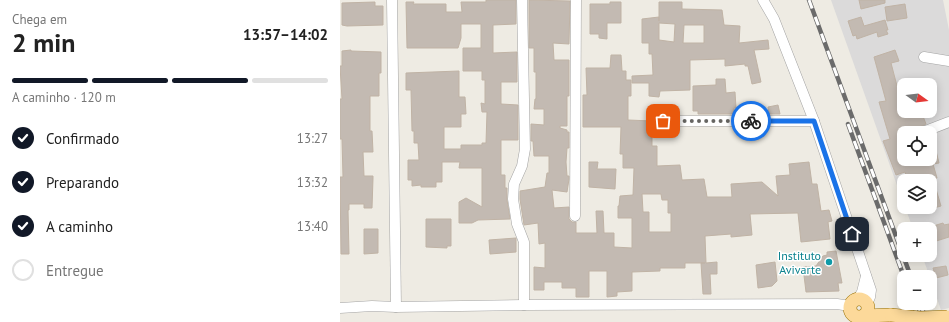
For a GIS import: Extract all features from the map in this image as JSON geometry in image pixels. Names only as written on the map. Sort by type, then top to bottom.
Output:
[{"type":"main road","points":[[857,312],[920,318],[948,317]]},
{"type":"street","points":[[392,0],[396,308]]},
{"type":"street","points":[[522,0],[525,149],[522,166],[514,184],[513,208],[524,242],[525,250],[524,305]]},
{"type":"street","points":[[575,216],[576,0]]},
{"type":"street","points":[[340,308],[372,306],[396,308],[524,305],[837,304],[857,312],[866,274],[814,121],[774,19],[763,0]]},
{"type":"street","points":[[924,57],[949,61]]},
{"type":"street","points":[[663,121],[814,121]]},
{"type":"street","points":[[937,127],[949,122]]},
{"type":"shaded area","points":[[831,0],[943,0],[949,30],[949,308],[941,310],[937,298],[937,270],[927,270],[924,262],[937,262],[937,222],[910,222],[908,214],[937,214],[937,174],[897,174],[897,185]]},
{"type":"building","points":[[486,0],[516,0],[516,24],[493,25],[493,53],[517,52],[517,82],[501,82],[501,104],[518,105],[518,140],[501,140],[501,175],[505,175],[505,188],[507,188],[510,219],[478,220],[472,223],[459,223],[459,202],[466,198],[482,207],[482,168],[459,168],[460,162],[442,162],[442,182],[436,182],[436,187],[421,187],[421,185],[412,186],[412,180],[408,180],[408,160],[419,160],[418,143],[414,143],[414,131],[412,131],[411,90],[406,90],[406,73],[459,71],[459,97],[465,97],[466,114],[461,114],[461,127],[444,127],[444,149],[461,149],[461,145],[482,145],[482,143],[486,143],[487,112],[482,112],[481,103],[485,104],[485,80],[482,80],[482,71],[463,71],[463,48],[481,48],[481,24],[461,24],[461,38],[458,48],[407,48],[406,2],[414,2],[413,4],[446,4],[446,12],[462,12],[461,2],[486,2]]},
{"type":"building","points":[[529,0],[570,1],[569,44],[553,43],[554,60],[569,60],[567,126],[560,126],[560,128],[569,132],[569,148],[567,148],[566,162],[567,176],[569,176],[569,179],[567,192],[552,190],[554,208],[569,207],[569,219],[572,222],[576,222],[576,233],[597,233],[596,211],[603,211],[604,233],[614,233],[614,247],[632,248],[632,218],[618,218],[620,196],[633,195],[634,168],[623,168],[623,154],[620,154],[621,127],[583,127],[583,95],[587,95],[586,68],[610,68],[611,55],[621,55],[622,71],[626,71],[626,80],[631,80],[631,96],[628,96],[628,120],[652,121],[652,146],[657,146],[657,166],[680,165],[682,180],[704,179],[707,197],[732,197],[731,184],[762,182],[778,196],[776,176],[790,175],[789,164],[809,162],[812,184],[817,184],[821,211],[829,210],[832,221],[828,222],[830,239],[801,242],[798,213],[750,214],[752,235],[731,237],[731,234],[705,236],[706,263],[717,262],[717,274],[710,274],[711,294],[703,294],[701,263],[685,263],[685,268],[660,268],[660,271],[632,272],[632,291],[617,292],[617,296],[607,297],[607,271],[589,271],[589,297],[576,297],[576,288],[562,288],[562,282],[544,282],[544,290],[534,290],[534,267],[545,268],[545,243],[539,244],[538,223],[524,225],[520,191],[545,187],[547,173],[549,173],[549,156],[534,156],[533,141],[531,141],[531,124],[544,125],[544,109],[534,109],[536,99],[536,72],[534,72],[534,48],[529,48]],"holes":[[[642,194],[661,194],[662,200],[668,200],[668,213],[671,213],[671,232],[649,232],[649,212],[643,212]]]},
{"type":"building","points":[[859,0],[885,0],[885,3],[861,9]]},
{"type":"building","points":[[375,2],[375,6],[383,6],[383,25],[342,25],[342,3]]},
{"type":"building","points":[[610,2],[621,2],[621,23],[607,23],[607,39],[599,38],[599,34],[590,34],[590,4],[610,4]]},
{"type":"building","points":[[659,2],[682,2],[682,9],[722,10],[724,25],[740,26],[739,43],[768,40],[769,49],[754,50],[761,82],[752,84],[748,66],[745,66],[745,64],[725,66],[725,59],[690,60],[690,90],[660,91],[659,97],[649,96],[649,83],[632,83],[632,76],[653,75],[652,54],[649,54],[649,43],[642,43],[642,19],[659,17]],"holes":[[[659,23],[675,24],[674,42],[659,40]],[[684,25],[704,25],[704,43],[683,43]]]},
{"type":"building","points":[[905,4],[907,18],[887,21],[885,7]]},
{"type":"building","points":[[861,17],[864,26],[885,20],[888,34],[878,37],[877,32],[857,39],[856,35],[853,36],[848,21]]},
{"type":"building","points":[[351,50],[381,52],[381,73],[379,73],[379,96],[370,96],[370,131],[372,131],[373,152],[363,152],[364,176],[373,176],[372,208],[364,208],[364,204],[349,204],[349,254],[341,254],[340,177],[343,177],[342,139],[340,139],[340,99],[342,99],[340,66],[342,66],[342,51]]},
{"type":"building","points":[[895,50],[899,61],[891,63],[897,86],[897,118],[924,118],[926,124],[922,126],[897,126],[897,166],[934,166],[936,174],[906,174],[905,172],[896,175],[883,141],[890,139],[879,102],[886,101],[874,57]]},
{"type":"building","points":[[716,79],[725,79],[726,93],[735,92],[736,108],[734,108],[734,114],[698,114],[698,111],[693,111],[693,86],[716,85]]},
{"type":"building","points":[[778,105],[780,114],[769,114],[768,107]]},
{"type":"building","points":[[589,162],[598,162],[597,169],[616,169],[615,189],[589,187]]},
{"type":"building","points":[[937,192],[941,206],[937,207]]},
{"type":"building","points":[[426,219],[451,219],[451,246],[447,246],[447,248],[426,247]]},
{"type":"building","points":[[943,223],[944,225],[949,224],[949,237],[937,241],[937,225]]},
{"type":"building","points":[[364,229],[378,229],[378,253],[364,254]]},
{"type":"building","points":[[516,238],[516,252],[490,254],[489,240]]},
{"type":"building","name":"Instituto Avivarte","points":[[836,251],[842,283],[838,283],[839,291],[806,292],[803,267],[816,266],[823,256],[827,255],[827,252]]},
{"type":"building","points":[[775,262],[777,281],[772,286],[758,288],[756,265]]},
{"type":"building","points":[[946,266],[948,275],[937,278],[937,270],[934,270],[933,268]]},
{"type":"railway","points":[[809,0],[908,270]]},
{"type":"railway","points":[[848,124],[901,270]]},
{"type":"railway","points":[[916,310],[920,322]]},
{"type":"railway","points":[[923,310],[927,322]]},
{"type":"way so far","points":[[663,121],[751,121]]},
{"type":"place","name":"Instituto Avivarte","points":[[829,262]]},
{"type":"route","points":[[751,121],[814,121],[852,234]]}]
